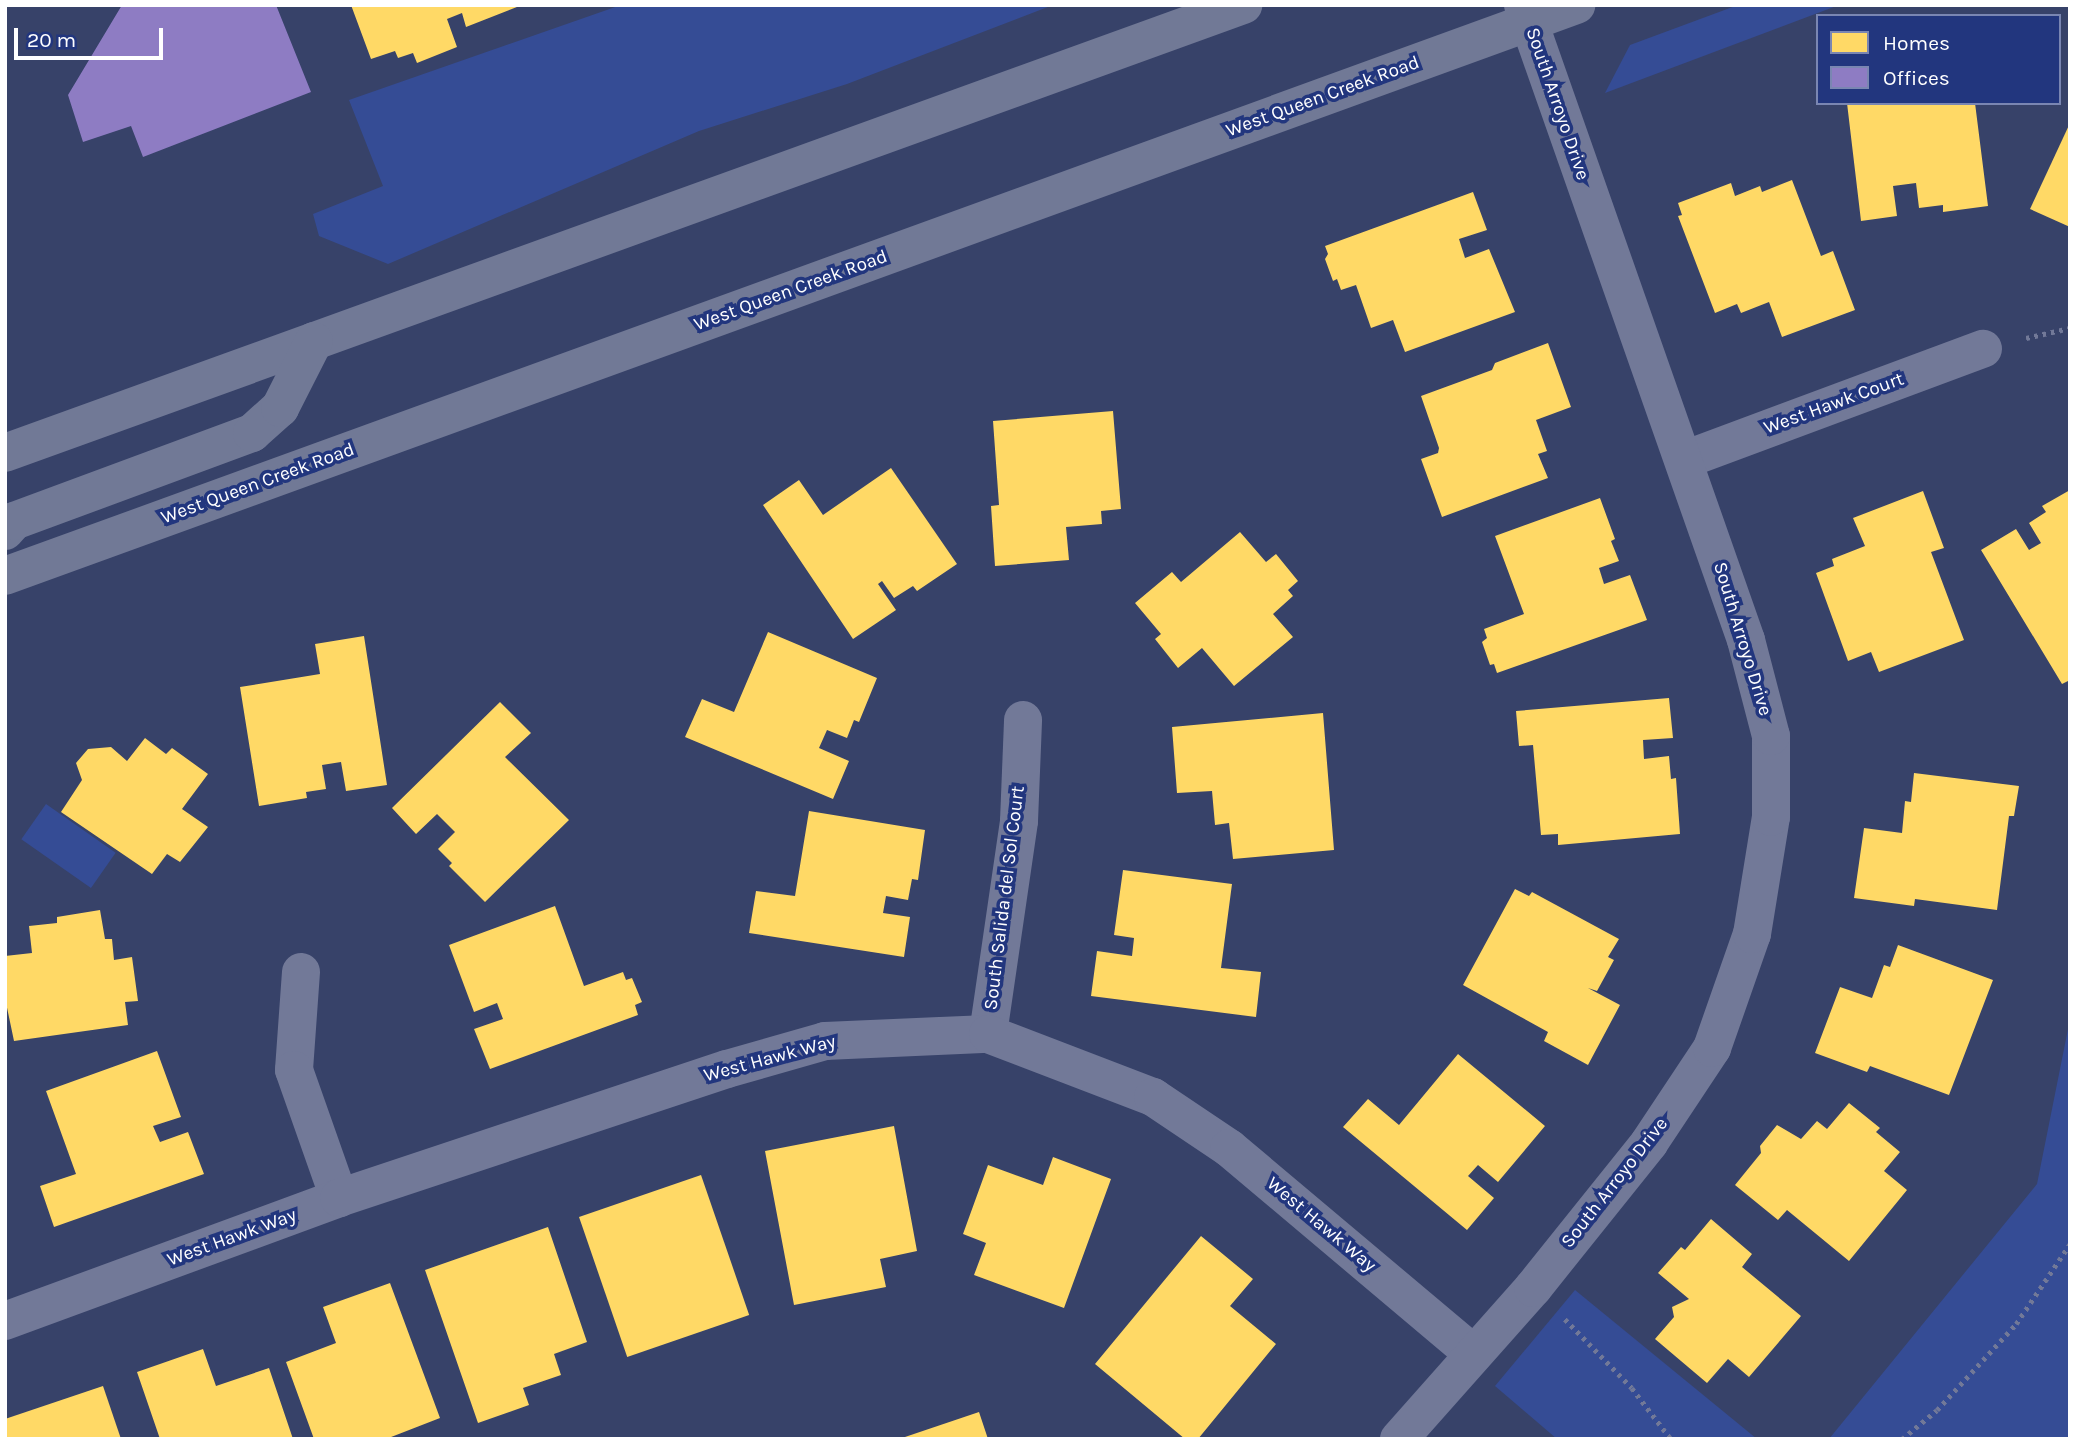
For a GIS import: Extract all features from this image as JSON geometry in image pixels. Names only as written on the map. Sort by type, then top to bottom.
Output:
[{"type":"main road","points":[[5,453],[1243,5]]},
{"type":"main road","name":"West Queen Creek Road","points":[[5,576],[1526,14],[1576,5]]},
{"type":"main road","points":[[5,531],[14,521],[252,433],[280,408],[314,341]]},
{"type":"street","name":"South Arroyo Drive","points":[[1399,1439],[1533,1288],[1649,1143],[1712,1048],[1752,934],[1771,817],[1771,736],[1746,640],[1526,14]]},
{"type":"street","name":"West Hawk Court","points":[[1684,460],[1983,349]]},
{"type":"street","name":"South Salida del Sol Court","points":[[988,1034],[1019,821],[1023,720]]},
{"type":"street","points":[[301,972],[294,1070],[339,1199]]},
{"type":"street","name":"West Hawk Way","points":[[5,1321],[339,1199],[727,1069],[825,1041],[988,1034],[1153,1097],[1229,1148],[1474,1354]]},
{"type":"path","points":[[1902,1439],[1937,1410],[2016,1324],[2070,1244]]},
{"type":"path","points":[[1533,1288],[1632,1388],[1671,1439]]},
{"type":"shaded area","points":[[621,5],[1053,5],[847,84],[699,131],[388,264],[319,236],[313,214],[383,186],[349,100]]},
{"type":"shaded area","points":[[1738,5],[1839,5],[1605,93],[1630,45]]},
{"type":"shaded area","points":[[46,804],[116,853],[91,888],[21,839]]},
{"type":"shaded area","points":[[2070,1019],[2070,1439],[1829,1439],[2037,1184]]},
{"type":"shaded area","points":[[1575,1290],[1757,1439],[1557,1439],[1495,1386]]},
{"type":"building: Homes","points":[[351,5],[522,5],[466,27],[462,13],[447,19],[457,47],[417,63],[413,53],[398,58],[395,51],[371,59]]},
{"type":"building: Homes","points":[[1847,105],[1975,105],[1988,206],[1943,212],[1943,205],[1919,208],[1916,183],[1893,186],[1897,216],[1861,221]]},
{"type":"building: Homes","points":[[2070,123],[2070,227],[2030,209]]},
{"type":"building: Homes","points":[[1792,180],[1821,256],[1833,251],[1855,310],[1782,337],[1769,302],[1741,313],[1737,304],[1715,313],[1678,216],[1682,215],[1678,203],[1731,183],[1735,196],[1760,186],[1762,192]]},
{"type":"building: Homes","points":[[1473,192],[1487,230],[1459,239],[1465,258],[1489,249],[1515,312],[1405,352],[1393,320],[1371,328],[1356,285],[1341,290],[1337,279],[1333,281],[1325,259],[1328,254],[1325,246]]},
{"type":"building: Homes","points":[[1548,343],[1571,407],[1536,420],[1547,451],[1538,454],[1548,478],[1442,517],[1421,459],[1438,453],[1439,448],[1421,396],[1492,370],[1495,363]]},
{"type":"building: Homes","points":[[1113,411],[1121,509],[1101,511],[1102,524],[1066,527],[1069,560],[995,566],[991,506],[999,505],[993,421]]},
{"type":"building: Homes","points":[[891,468],[957,564],[917,591],[913,586],[894,598],[882,581],[878,584],[896,610],[853,639],[763,505],[799,480],[823,515]]},
{"type":"building: Homes","points":[[2070,490],[2070,680],[2062,684],[1981,550],[2016,529],[2029,550],[2041,543],[2029,523],[2046,512],[2042,506]]},
{"type":"building: Homes","points":[[1923,491],[1944,548],[1931,552],[1964,640],[1879,672],[1871,652],[1848,661],[1816,573],[1834,566],[1832,559],[1865,546],[1853,518]]},
{"type":"building: Homes","points":[[1600,498],[1615,539],[1611,541],[1619,561],[1599,568],[1604,584],[1630,575],[1647,620],[1497,673],[1494,664],[1490,665],[1482,642],[1487,638],[1484,629],[1524,614],[1495,536]]},
{"type":"building: Homes","points":[[1240,532],[1266,562],[1276,554],[1298,581],[1288,590],[1293,596],[1273,614],[1293,637],[1234,686],[1202,648],[1178,668],[1155,639],[1161,634],[1135,603],[1172,572],[1181,582]]},
{"type":"building: Homes","points":[[768,632],[877,678],[859,722],[854,720],[847,738],[827,730],[819,748],[849,761],[833,799],[685,737],[702,699],[734,712]]},
{"type":"building: Homes","points":[[364,636],[387,785],[346,791],[341,762],[322,765],[326,789],[306,792],[307,798],[259,806],[240,687],[320,674],[315,644]]},
{"type":"building: Homes","points":[[1669,698],[1673,738],[1643,740],[1644,759],[1669,756],[1671,779],[1676,778],[1680,834],[1558,845],[1558,834],[1541,835],[1533,745],[1519,746],[1516,711]]},
{"type":"building: Homes","points":[[500,702],[531,733],[505,757],[569,820],[485,902],[449,866],[452,863],[438,849],[455,832],[437,814],[416,834],[392,808]]},
{"type":"building: Homes","points":[[1323,713],[1334,850],[1233,859],[1229,823],[1215,825],[1212,791],[1177,793],[1172,727]]},
{"type":"building: Homes","points":[[145,738],[166,754],[172,748],[208,774],[182,809],[208,827],[180,862],[167,854],[152,874],[61,812],[82,780],[76,763],[88,749],[111,747],[127,761]]},
{"type":"building: Homes","points":[[1914,773],[2019,786],[2014,816],[2009,816],[1997,910],[1915,899],[1914,906],[1854,898],[1864,828],[1902,833],[1905,801],[1911,802]]},
{"type":"building: Homes","points":[[809,811],[925,830],[918,880],[912,879],[908,900],[886,896],[883,913],[910,917],[904,957],[749,933],[756,891],[795,896]]},
{"type":"building: Homes","points":[[1123,870],[1232,884],[1221,968],[1261,972],[1256,1017],[1091,996],[1097,951],[1132,956],[1134,938],[1114,935]]},
{"type":"building: Homes","points":[[1515,889],[1529,896],[1532,892],[1619,939],[1608,957],[1614,960],[1597,991],[1588,988],[1620,1005],[1588,1065],[1544,1041],[1548,1032],[1463,985]]},
{"type":"building: Homes","points":[[555,906],[584,986],[623,972],[626,980],[632,978],[642,1002],[635,1005],[638,1015],[490,1069],[474,1029],[503,1019],[497,1003],[474,1012],[449,945]]},
{"type":"building: Homes","points":[[100,910],[105,939],[112,939],[114,960],[132,957],[138,1001],[125,1002],[128,1025],[14,1041],[5,998],[5,956],[32,953],[29,926],[57,923],[57,917]]},
{"type":"building: Homes","points":[[1898,945],[1993,980],[1949,1095],[1870,1066],[1867,1072],[1815,1053],[1840,987],[1872,998],[1884,965],[1890,967]]},
{"type":"building: Homes","points":[[157,1051],[181,1117],[153,1126],[160,1142],[188,1132],[204,1174],[54,1227],[40,1186],[76,1174],[46,1091]]},
{"type":"building: Homes","points":[[1458,1054],[1545,1126],[1498,1182],[1478,1165],[1468,1176],[1494,1198],[1467,1230],[1343,1127],[1368,1099],[1399,1125]]},
{"type":"building: Homes","points":[[1849,1103],[1880,1128],[1876,1132],[1900,1152],[1884,1171],[1907,1190],[1849,1261],[1787,1210],[1778,1220],[1735,1185],[1761,1153],[1760,1146],[1777,1125],[1801,1139],[1817,1121],[1827,1129]]},
{"type":"building: Homes","points":[[894,1126],[917,1251],[880,1259],[886,1287],[794,1305],[765,1151]]},
{"type":"building: Homes","points":[[1053,1157],[1111,1179],[1064,1308],[974,1275],[986,1243],[963,1234],[988,1165],[1043,1185]]},
{"type":"building: Homes","points":[[701,1175],[749,1315],[627,1357],[579,1217]]},
{"type":"building: Homes","points":[[1711,1219],[1752,1254],[1742,1267],[1801,1316],[1749,1377],[1728,1359],[1707,1383],[1655,1339],[1674,1317],[1672,1307],[1689,1299],[1658,1273],[1681,1247],[1685,1250]]},
{"type":"building: Homes","points":[[548,1227],[587,1342],[554,1354],[561,1375],[523,1388],[529,1405],[478,1423],[425,1270]]},
{"type":"building: Homes","points":[[1201,1236],[1253,1279],[1230,1306],[1276,1344],[1198,1439],[1185,1439],[1095,1364]]},
{"type":"building: Homes","points":[[390,1283],[440,1418],[386,1439],[314,1439],[286,1362],[336,1343],[323,1307]]},
{"type":"building: Homes","points":[[203,1349],[216,1386],[269,1368],[293,1439],[160,1439],[137,1372]]},
{"type":"building: Homes","points":[[103,1386],[121,1439],[5,1439],[5,1419]]},
{"type":"building: Homes","points":[[979,1412],[988,1439],[902,1439],[902,1438]]},
{"type":"building: Offices","points":[[122,5],[276,5],[311,92],[143,157],[131,126],[83,142],[68,95]]}]
